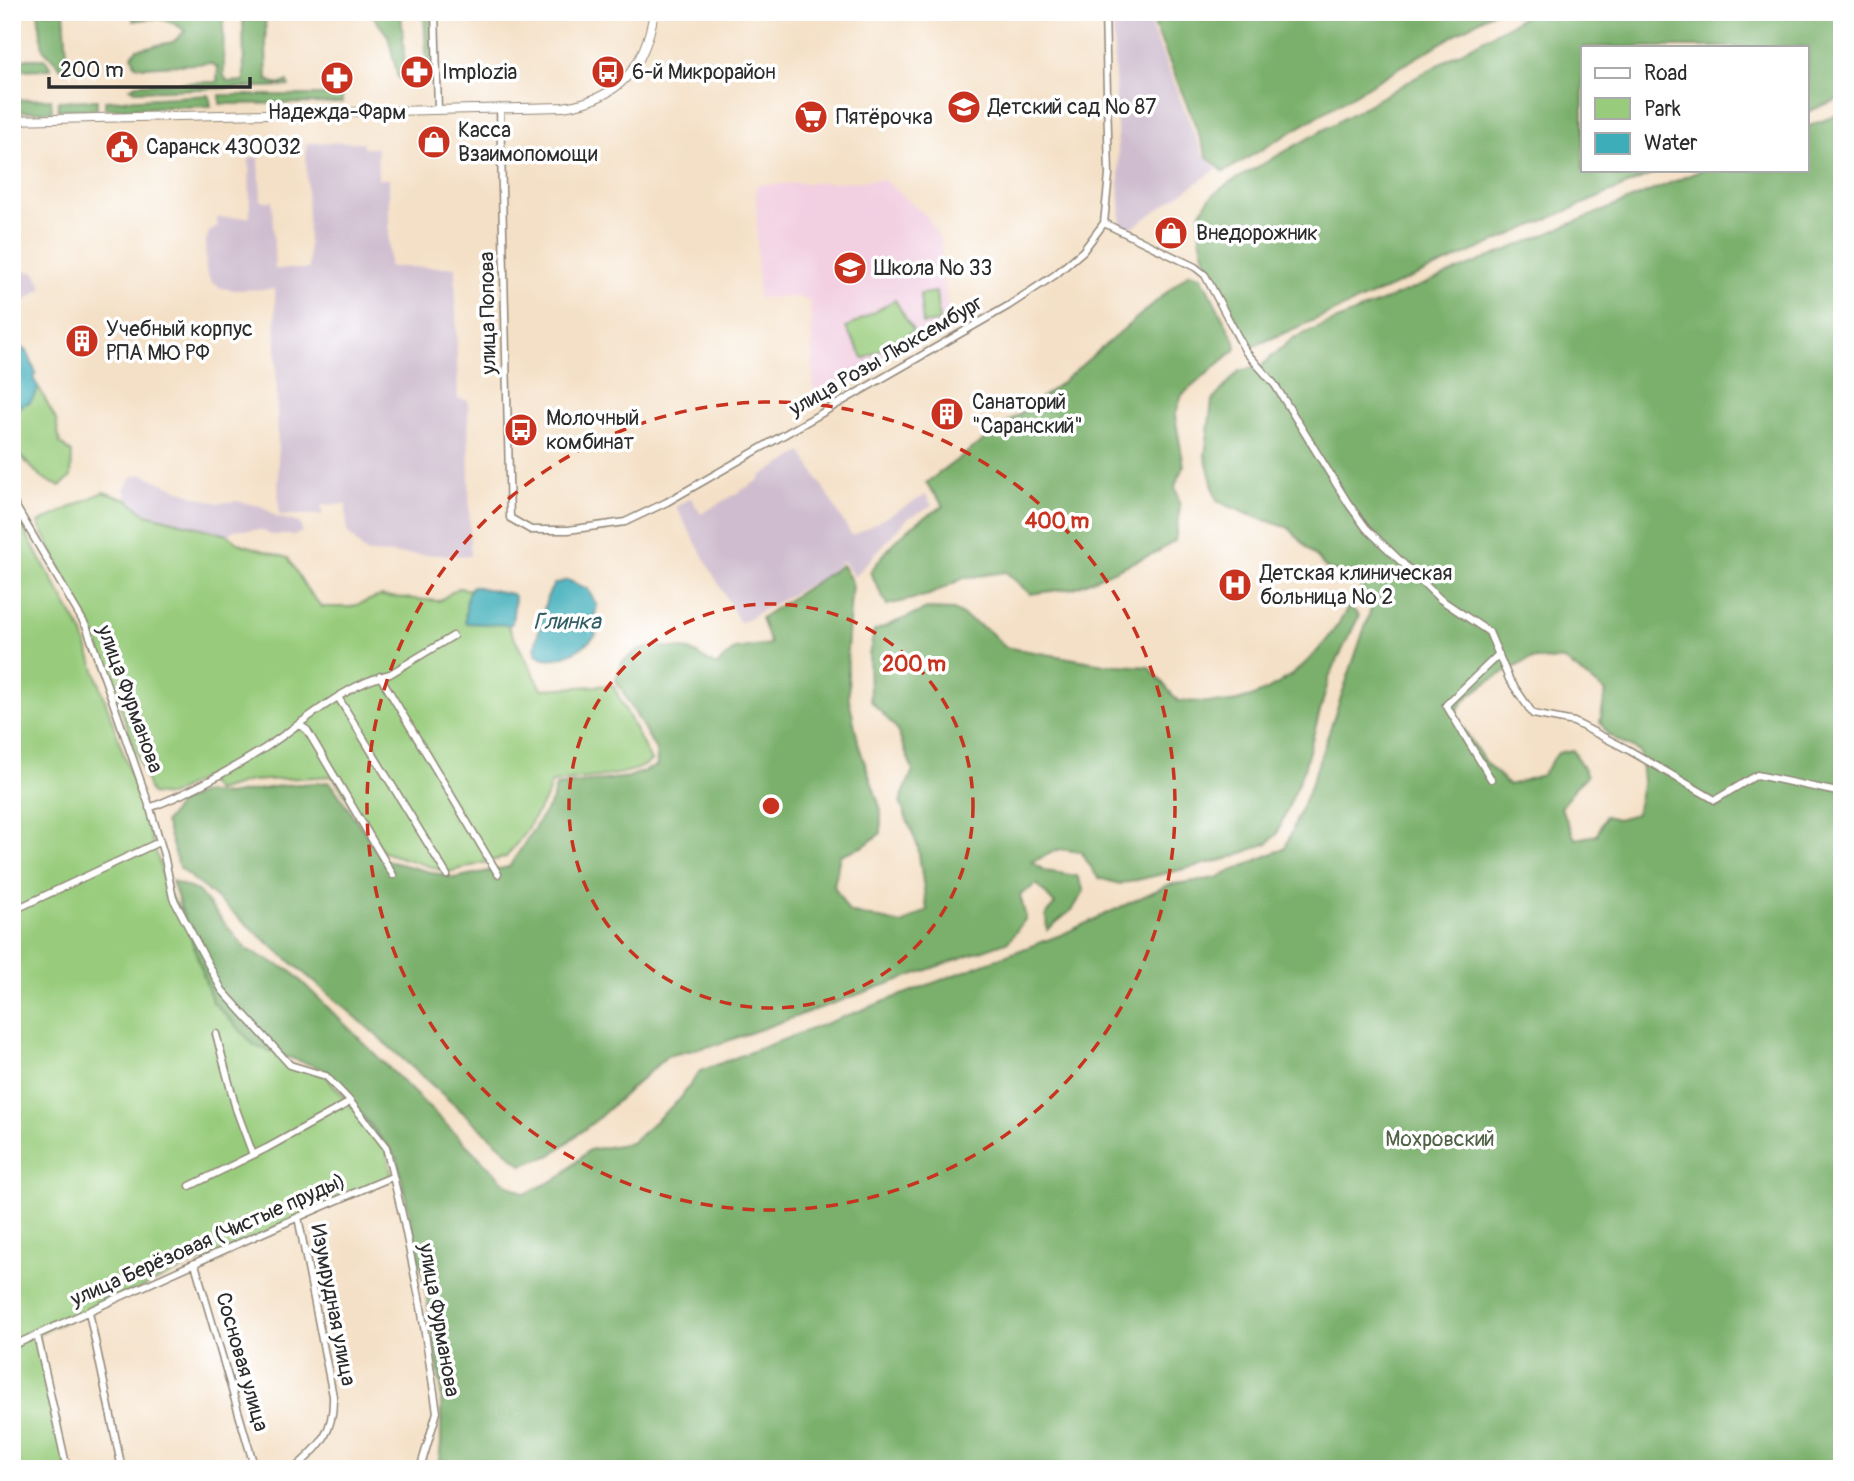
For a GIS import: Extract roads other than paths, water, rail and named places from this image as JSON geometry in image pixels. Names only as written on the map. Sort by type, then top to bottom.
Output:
[{"type":"main road","points":[[12,120],[579,105],[618,85],[643,57],[650,38],[654,12]]},
{"type":"street","points":[[435,12],[438,109]]},
{"type":"street","points":[[1105,12],[1109,175],[1104,223],[1195,267],[1205,275],[1246,352],[1275,385],[1366,528],[1440,599],[1489,632],[1509,679],[1533,714],[1574,722],[1715,800],[1757,775],[1842,793]]},
{"type":"street","name":"улица Попова","points":[[499,108],[510,518]]},
{"type":"street","name":"улица Розы Люксембург","points":[[510,518],[531,530],[568,530],[636,519],[1008,306],[1055,275],[1083,251],[1104,223]]},
{"type":"street","name":"улица Фурманова","points":[[12,500],[87,628],[164,855],[173,898],[222,990],[290,1065],[326,1076],[386,1147],[421,1307],[437,1412],[420,1469]]},
{"type":"street","points":[[149,808],[177,798],[223,772],[265,748],[338,697],[380,676],[390,674],[453,636]]},
{"type":"street","points":[[1490,779],[1446,705],[1499,654]]},
{"type":"street","points":[[380,676],[498,874]]},
{"type":"street","points":[[338,697],[447,874]]},
{"type":"street","points":[[294,727],[301,726],[307,730],[394,876]]},
{"type":"street","points":[[12,911],[159,842]]},
{"type":"street","points":[[216,1034],[236,1109],[253,1155]]},
{"type":"street","points":[[190,1186],[350,1102]]},
{"type":"street","name":"улица Берёзовая (Чистые пруды)","points":[[12,1346],[392,1177]]},
{"type":"street","name":"Изумрудная улица","points":[[294,1469],[317,1449],[328,1433],[334,1412],[334,1395],[298,1217]]},
{"type":"street","name":"Сосновая улица","points":[[195,1264],[255,1469]]},
{"type":"street","points":[[89,1312],[122,1469]]},
{"type":"street","points":[[37,1335],[67,1469]]},
{"type":"water","points":[[12,327],[22,349],[27,351],[36,373],[34,380],[39,388],[30,402],[21,405],[12,414]]},
{"type":"water","name":"Глинка","points":[[567,580],[588,589],[597,606],[593,624],[596,635],[569,654],[545,658],[537,655],[535,647],[547,597],[554,584]]},
{"type":"water","points":[[472,586],[512,594],[515,598],[512,623],[465,623],[467,596]]},
{"type":"place","name":"Implozia","points":[[417,72]]},
{"type":"place","name":"6-й Микрорайон","points":[[608,72]]},
{"type":"place","name":"Надежда-Фарм","points":[[337,78]]},
{"type":"place","name":"Детский сад № 87","points":[[964,107]]},
{"type":"place","name":"Пятёрочка","points":[[811,117]]},
{"type":"place","name":"Касса Взаимопомощи","points":[[434,142]]},
{"type":"place","name":"Саранск 430032","points":[[122,147]]},
{"type":"place","name":"Внедорожник","points":[[1171,233]]},
{"type":"place","name":"Школа № 33","points":[[850,268]]},
{"type":"place","name":"Учебный корпус РПА МЮ РФ","points":[[82,341]]},
{"type":"place","name":"Санаторий \"Саранский\"","points":[[947,414]]},
{"type":"place","name":"Молочный комбинат","points":[[521,430]]},
{"type":"place","name":"Детская клиническая больница № 2","points":[[1235,585]]},
{"type":"park label","name":"Мохровский","points":[[1440,1139]]}]
